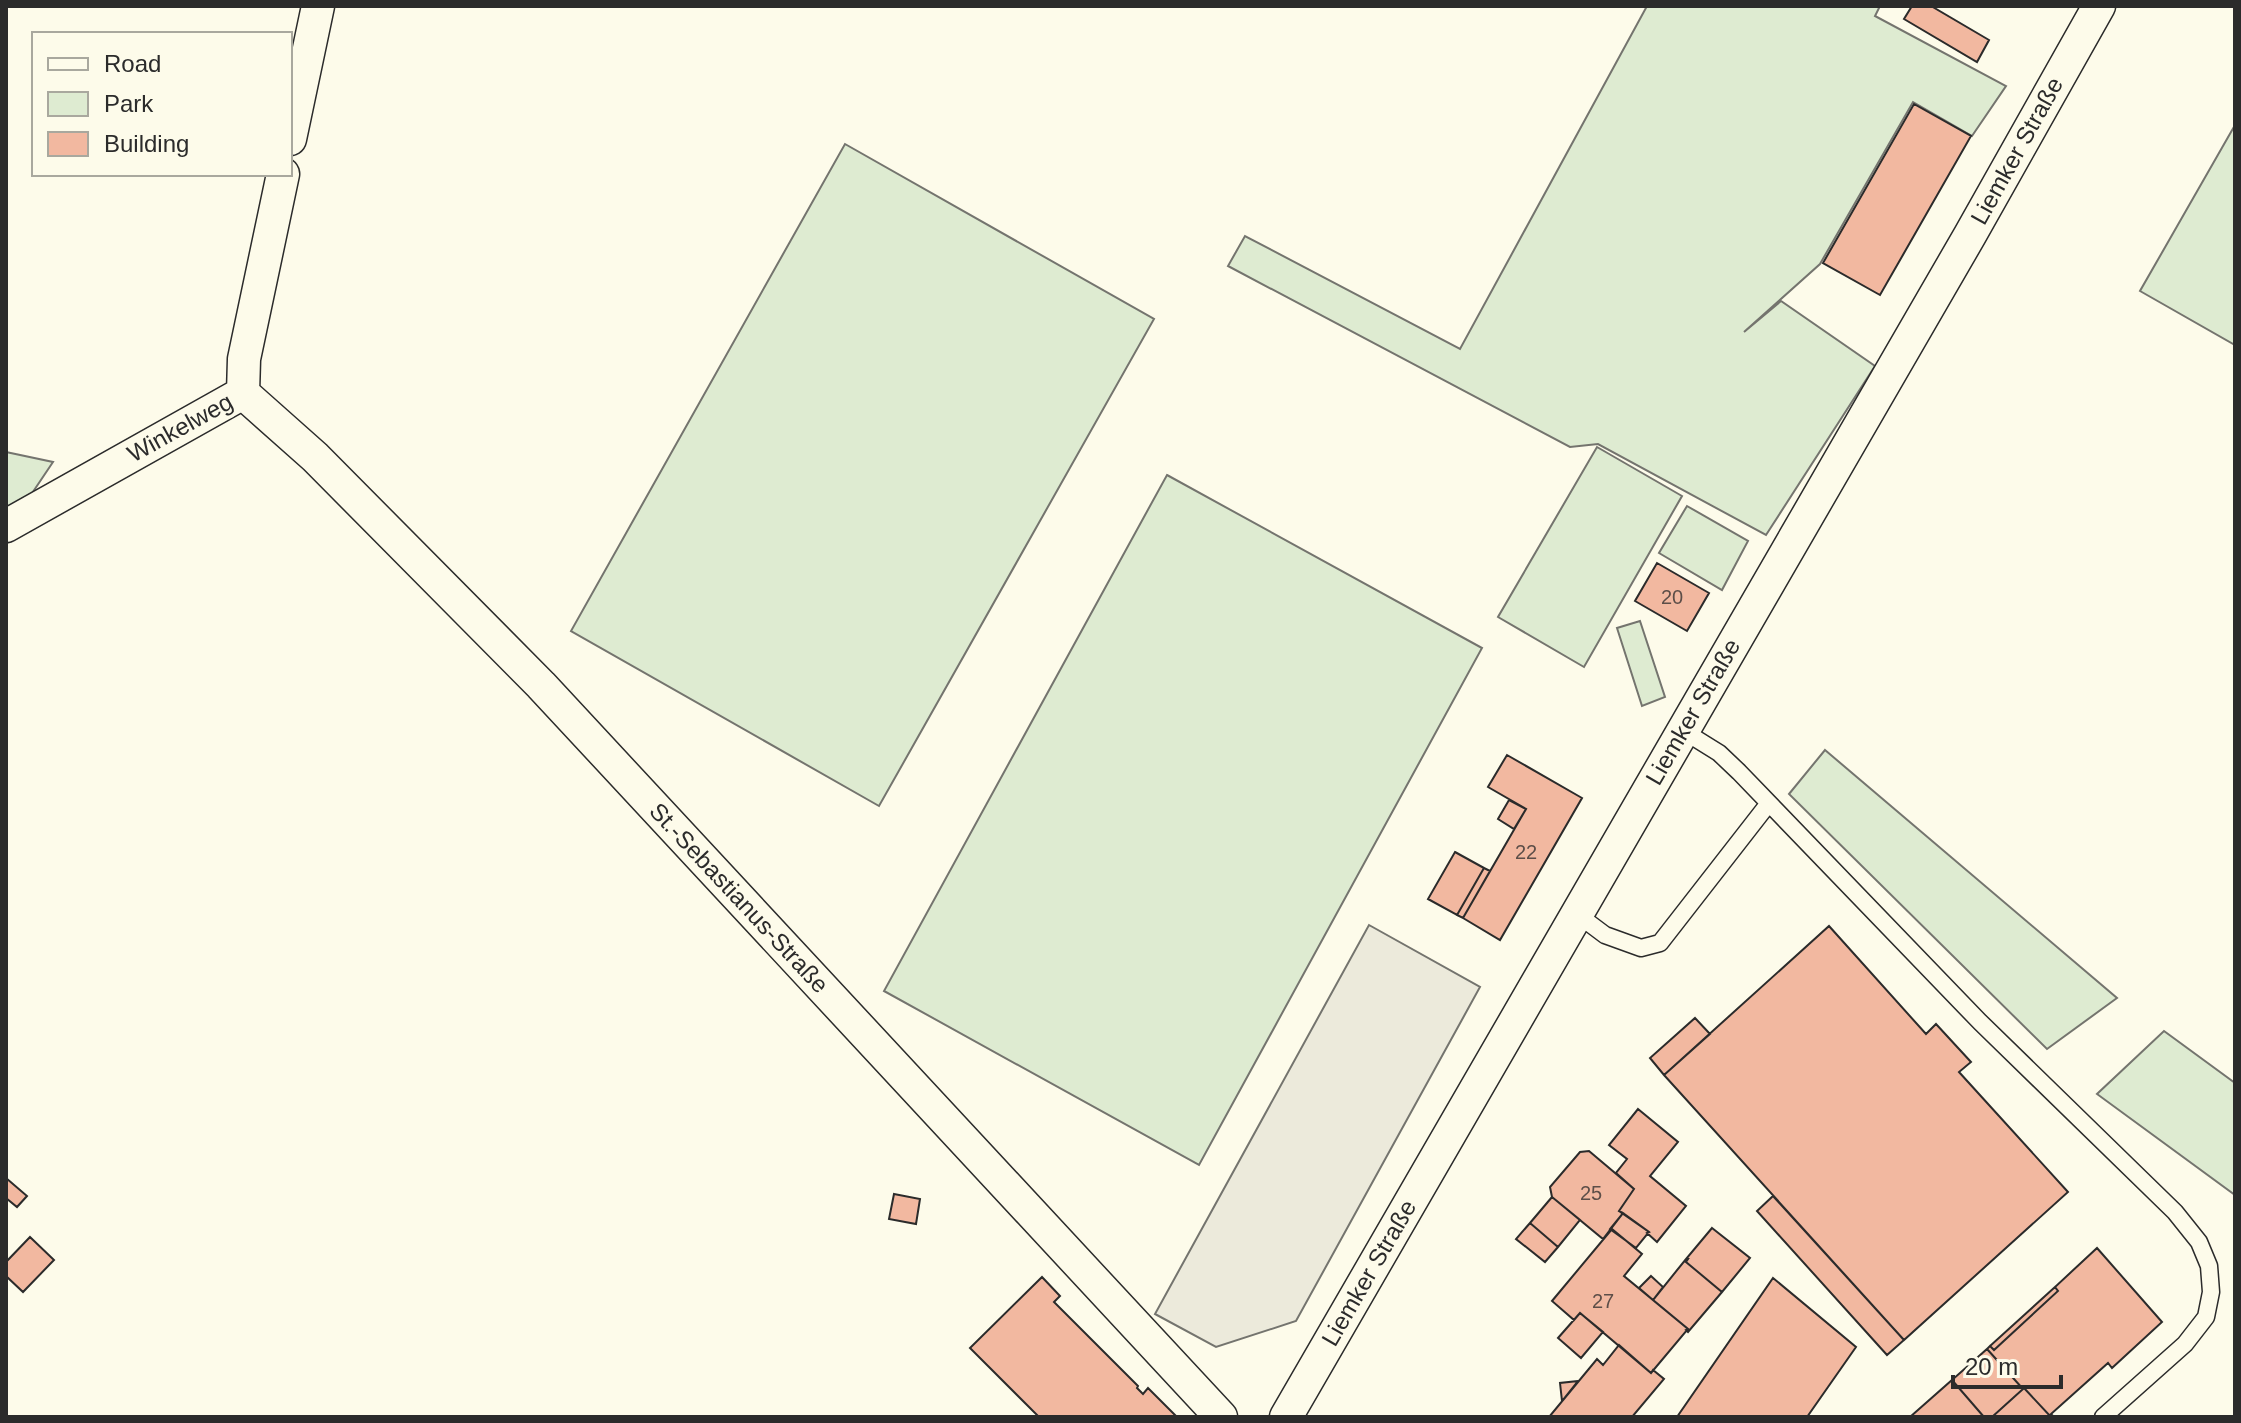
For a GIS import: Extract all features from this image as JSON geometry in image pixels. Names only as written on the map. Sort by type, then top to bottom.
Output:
[{"type":"street","points":[[292,130],[318,6]]},
{"type":"street","name":"Liemker Straße","points":[[1286,1417],[1970,235],[2099,6]]},
{"type":"street","name":"Winkelweg","points":[[6,526],[243,393],[244,359],[283,176]]},
{"type":"street","name":"St.-Sebastianus-Straße","points":[[243,393],[315,457],[541,685],[1221,1417]]},
{"type":"lane","points":[[1682,730],[1719,753],[1980,1022],[2175,1212],[2199,1242],[2209,1266],[2211,1292],[2206,1317],[2185,1344],[2103,1417]]},
{"type":"lane","points":[[1577,914],[1605,935],[1641,948],[1660,943],[1769,803]]},
{"type":"green space","points":[[1647,6],[1880,6],[1875,16],[2006,86],[1972,136],[1913,102],[1820,264],[1744,332],[1781,301],[1875,366],[1766,535],[1598,444],[1570,447],[1228,266],[1245,236],[1460,349]]},
{"type":"green space","points":[[2235,125],[2235,345],[2140,291]]},
{"type":"green space","points":[[845,144],[1154,319],[879,806],[571,631]]},
{"type":"green space","points":[[1597,447],[1682,496],[1584,667],[1498,617]]},
{"type":"green space","points":[[6,452],[53,462],[6,532]]},
{"type":"green space","points":[[1167,475],[1482,648],[1199,1165],[884,991]]},
{"type":"green space","points":[[1687,506],[1748,541],[1722,590],[1659,553]]},
{"type":"green space","points":[[1640,621],[1665,697],[1642,706],[1617,628]]},
{"type":"green space","points":[[1825,750],[2117,998],[2047,1049],[1789,794]]},
{"type":"green space","points":[[2164,1031],[2235,1083],[2235,1195],[2097,1094]]},
{"type":"shaded area","points":[[1369,925],[1480,987],[1296,1321],[1216,1347],[1155,1314]]},
{"type":"building","points":[[1912,6],[1931,6],[1989,40],[1977,62],[1904,19]]},
{"type":"building","points":[[1914,104],[1971,136],[1880,295],[1823,263]]},
{"type":"building","points":[[1657,563],[1709,593],[1687,631],[1635,601]]},
{"type":"building","points":[[1507,755],[1582,798],[1500,940],[1463,918],[1526,809],[1488,787]]},
{"type":"building","points":[[1509,800],[1526,809],[1514,829],[1498,819]]},
{"type":"building","points":[[1455,852],[1484,868],[1457,915],[1428,899]]},
{"type":"building","points":[[1484,868],[1490,871],[1463,918],[1457,915]]},
{"type":"building","points":[[1829,926],[1926,1034],[1936,1024],[1971,1062],[1959,1072],[2068,1192],[1904,1340],[1664,1075]]},
{"type":"building","points":[[1695,1018],[1710,1034],[1664,1075],[1650,1058]]},
{"type":"building","points":[[1638,1109],[1678,1142],[1650,1176],[1686,1206],[1657,1242],[1649,1232],[1619,1211],[1634,1189],[1616,1173],[1627,1159],[1609,1145]]},
{"type":"building","points":[[1589,1151],[1634,1189],[1619,1211],[1623,1213],[1603,1239],[1552,1197],[1550,1187],[1580,1152]]},
{"type":"building","points":[[6,1178],[27,1196],[17,1207],[6,1198]]},
{"type":"building","points":[[894,1194],[920,1199],[916,1224],[889,1219]]},
{"type":"building","points":[[1773,1196],[1904,1340],[1887,1355],[1757,1211]]},
{"type":"building","points":[[1552,1197],[1580,1220],[1558,1247],[1530,1223]]},
{"type":"building","points":[[1623,1213],[1649,1232],[1636,1248],[1610,1229]]},
{"type":"building","points":[[1530,1223],[1558,1247],[1545,1262],[1516,1239]]},
{"type":"building","points":[[1712,1228],[1750,1258],[1722,1292],[1686,1262]]},
{"type":"building","points":[[1612,1229],[1642,1254],[1624,1276],[1688,1329],[1651,1373],[1580,1313],[1574,1320],[1552,1301]]},
{"type":"building","points":[[30,1237],[54,1260],[23,1292],[6,1276],[6,1262]]},
{"type":"building","points":[[2097,1248],[2162,1322],[2112,1368],[2108,1363],[2051,1417],[1987,1349],[1990,1346],[1994,1350],[2058,1291],[2055,1287]]},
{"type":"building","points":[[1686,1259],[1722,1292],[1688,1332],[1653,1300]]},
{"type":"building","points":[[1651,1276],[1663,1287],[1653,1300],[1639,1288]]},
{"type":"building","points":[[1042,1277],[1060,1296],[1054,1302],[1143,1394],[1148,1388],[1177,1417],[1039,1417],[970,1348]]},
{"type":"building","points":[[1773,1278],[1856,1347],[1807,1417],[1677,1417]]},
{"type":"building","points":[[2055,1287],[2058,1291],[1994,1350],[1990,1346]]},
{"type":"building","points":[[1580,1313],[1603,1332],[1581,1358],[1558,1338]]},
{"type":"building","points":[[1619,1345],[1651,1373],[1653,1370],[1664,1379],[1632,1417],[1549,1417],[1597,1359],[1603,1365]]},
{"type":"building","points":[[1987,1349],[2023,1389],[1992,1417],[1984,1417],[1952,1380]]},
{"type":"building","points":[[1952,1380],[1984,1417],[1910,1417]]},
{"type":"building","points":[[1578,1381],[1562,1401],[1560,1383]]},
{"type":"building","points":[[2023,1389],[2051,1417],[1992,1417]]}]
